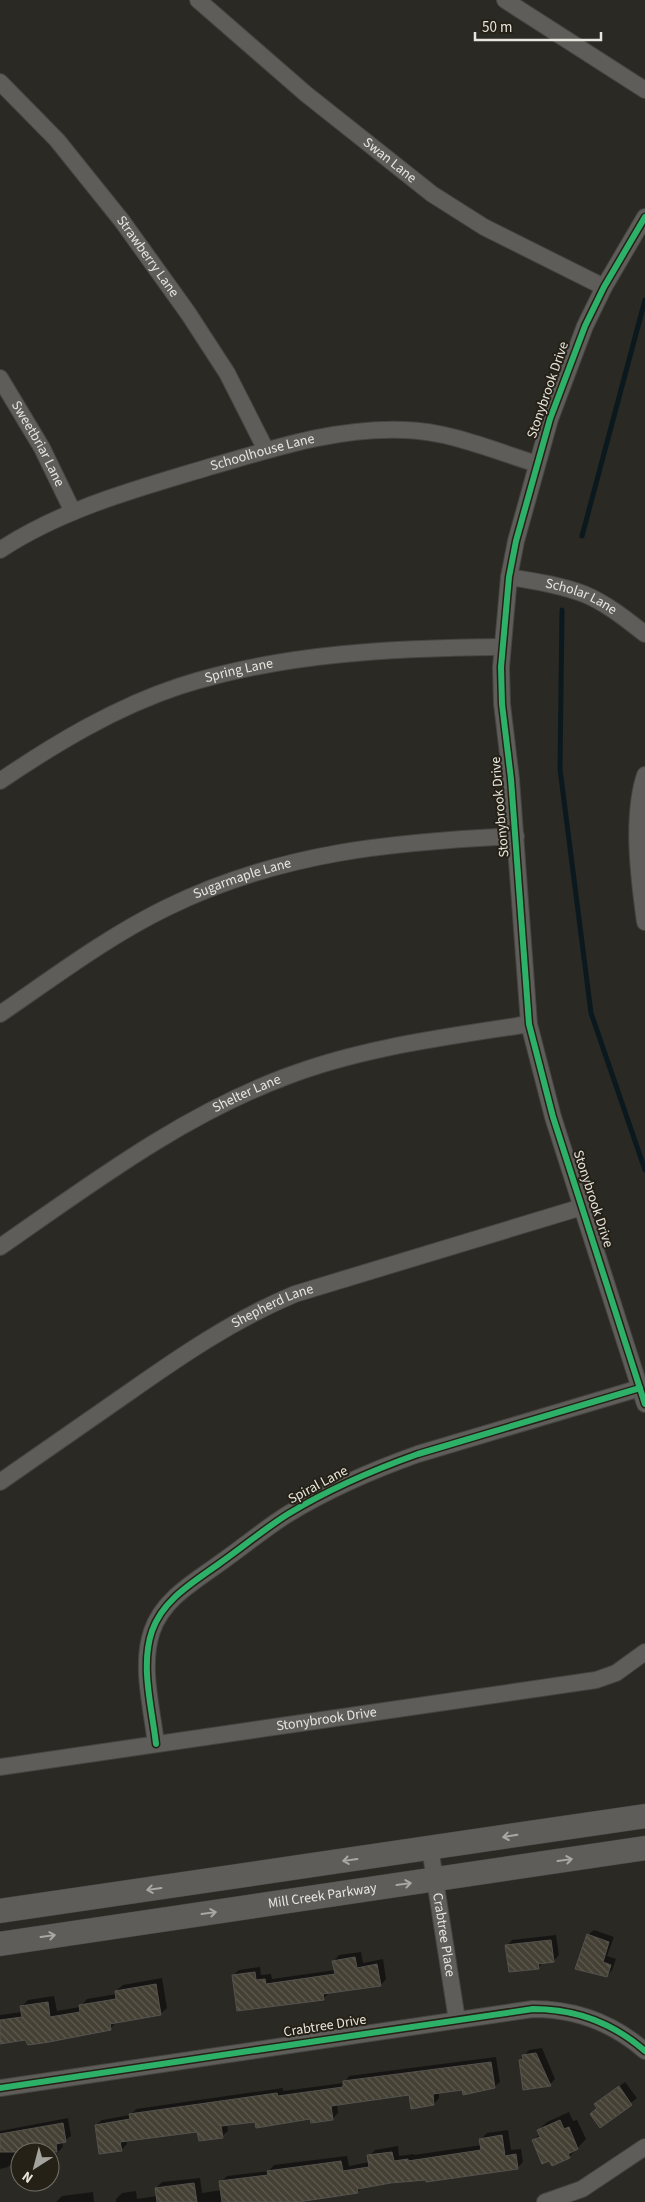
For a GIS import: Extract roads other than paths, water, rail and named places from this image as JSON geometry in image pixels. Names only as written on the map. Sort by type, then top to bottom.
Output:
[{"type":"main road","points":[[0,1911],[645,1816]]},
{"type":"main road","name":"Mill Creek Parkway","points":[[0,1944],[645,1848]]},
{"type":"street","name":"Swan Lane","points":[[198,0],[314,100],[432,194],[484,227],[604,287]]},
{"type":"street","points":[[505,0],[645,90]]},
{"type":"street","name":"Strawberry Lane","points":[[0,82],[91,180],[188,312],[227,373],[266,450]]},
{"type":"street","name":"Stonybrook Drive","points":[[645,217],[604,287],[567,372],[536,464],[509,577],[502,647],[502,704],[516,836],[529,1024],[553,1117],[645,1404]]},
{"type":"street","name":"Sweetbriar Lane","points":[[0,378],[42,448],[73,512]]},
{"type":"street","name":"Schoolhouse Lane","points":[[0,550],[73,512],[170,479],[266,450],[340,432],[369,429],[408,430],[444,436],[536,464]]},
{"type":"street","name":"Scholar Lane","points":[[509,577],[546,583],[585,594],[617,612],[645,634]]},
{"type":"street","name":"Spring Lane","points":[[0,781],[97,722],[134,704],[201,680],[307,659],[374,652],[502,647]]},
{"type":"street","points":[[645,775],[639,800],[645,922]]},
{"type":"street","name":"Sugarmaple Lane","points":[[0,1014],[92,951],[141,921],[208,890],[319,855],[379,846],[516,836]]},
{"type":"street","name":"Shelter Lane","points":[[0,1247],[87,1187],[165,1137],[205,1112],[245,1093],[286,1076],[372,1052],[529,1024]]},
{"type":"street","name":"Shepherd Lane","points":[[0,1482],[169,1364],[232,1324],[263,1307],[295,1294],[582,1208]]},
{"type":"street","name":"Spiral Lane","points":[[156,1744],[147,1668],[148,1646],[158,1617],[178,1594],[287,1515],[334,1488],[418,1454],[640,1388]]},
{"type":"street","name":"Stonybrook Drive","points":[[0,1767],[596,1680],[616,1673],[645,1652]]},
{"type":"street","name":"Crabtree Place","points":[[430,1848],[457,2020]]},
{"type":"street","name":"Crabtree Drive","points":[[0,2088],[533,2008],[572,2011],[611,2026],[645,2051]]},
{"type":"street","points":[[545,2202],[582,2189],[645,2147]]},
{"type":"waterway","points":[[582,536],[645,300]]},
{"type":"waterway","points":[[562,610],[560,769],[591,1013],[645,1170]]}]
